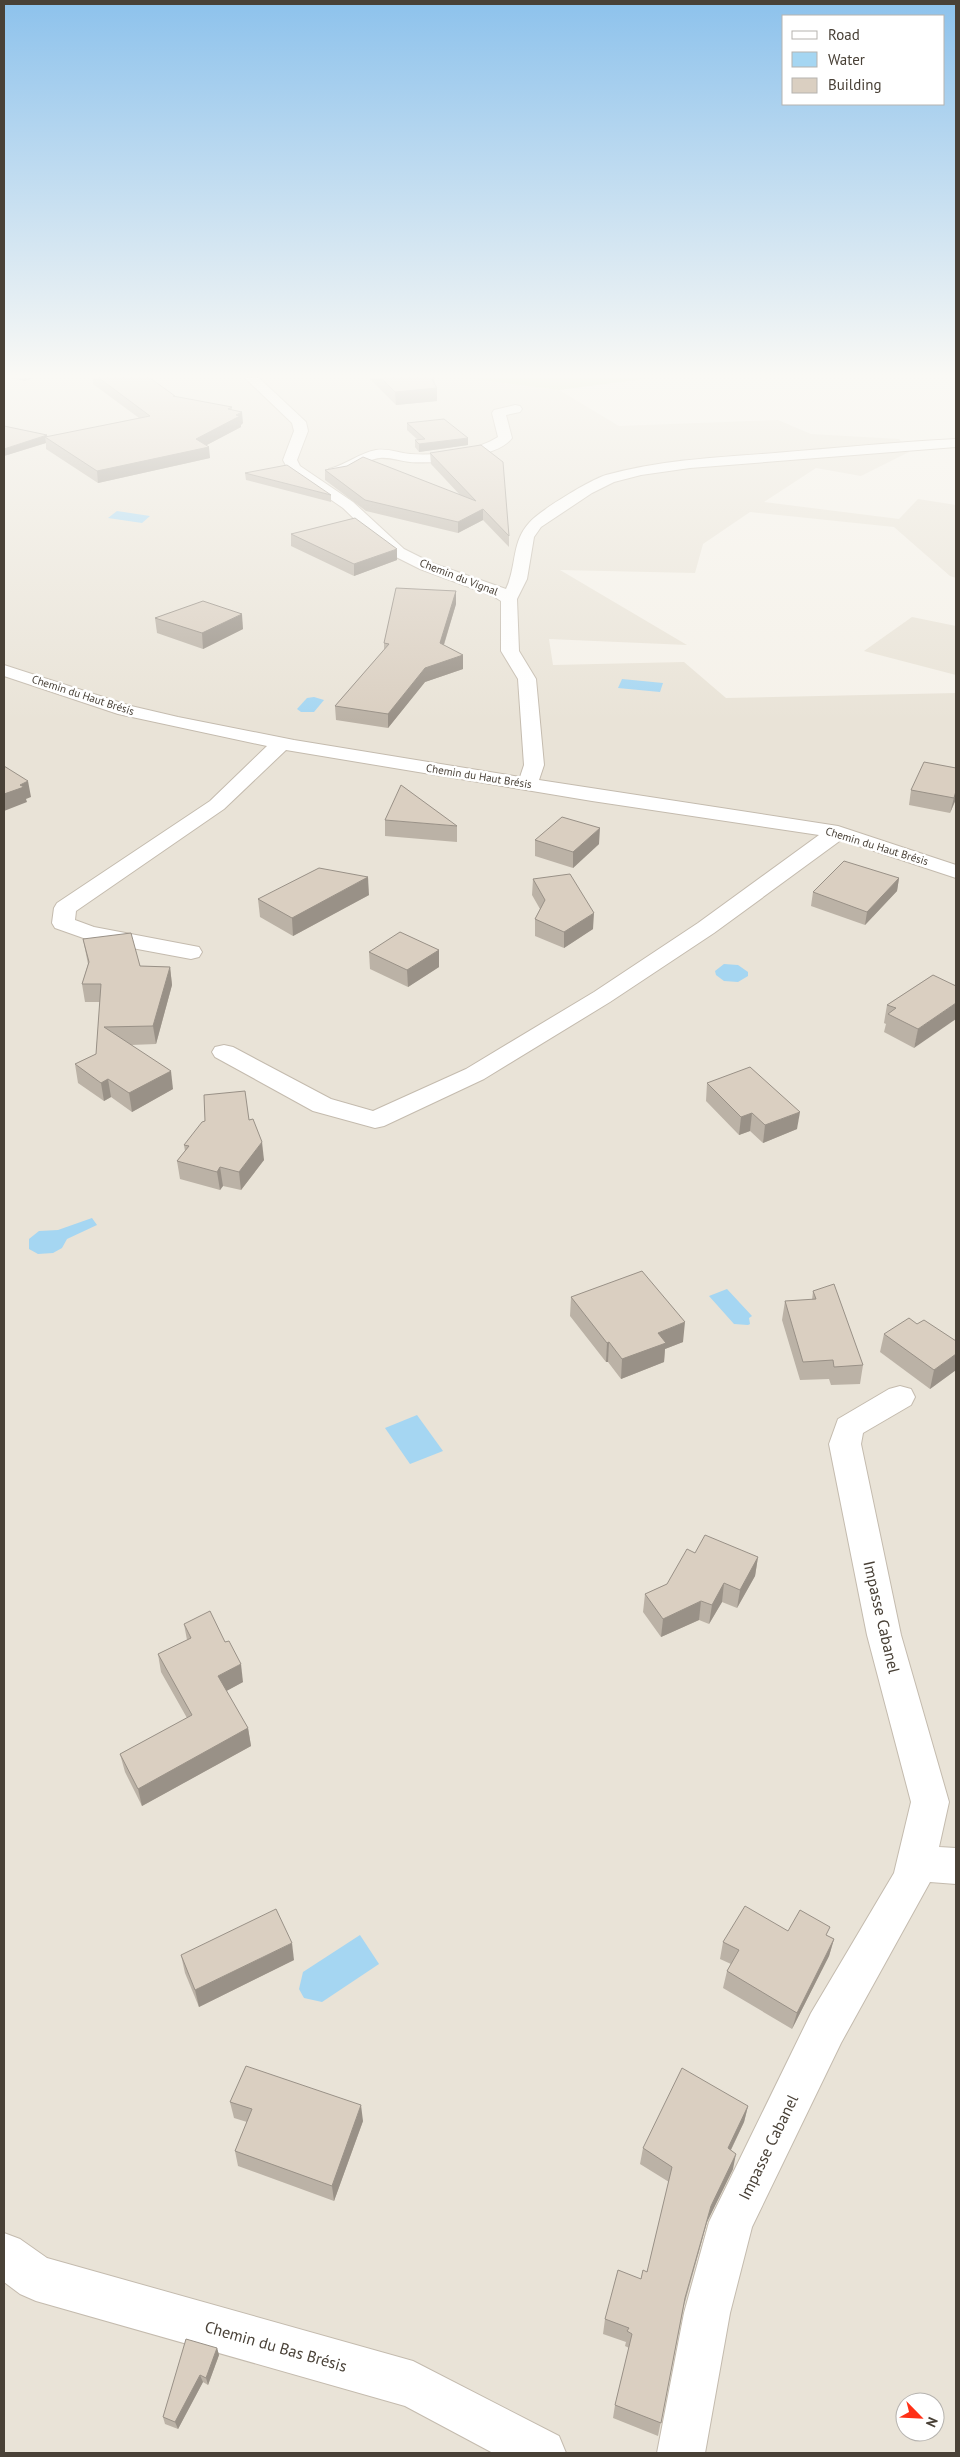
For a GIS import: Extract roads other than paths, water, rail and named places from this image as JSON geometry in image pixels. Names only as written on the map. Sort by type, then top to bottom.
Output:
[{"type":"street","name":"Chemin du Vignal","points":[[328,493],[348,506],[398,552],[426,566],[499,592],[509,600],[510,651],[527,679],[534,765],[528,783]]},
{"type":"street","points":[[509,600],[519,579],[526,537],[536,524],[583,493]]},
{"type":"street","name":"Chemin du Haut Brésis","points":[[4,670],[125,710],[178,724],[282,743],[838,832],[956,872]]},
{"type":"street","points":[[191,952],[89,933],[63,922],[65,908],[99,883],[217,805],[282,743]]},
{"type":"street","points":[[224,1052],[322,1106],[375,1120],[475,1074],[602,997],[706,928],[783,870],[838,832]]},
{"type":"street","name":"Impasse Cabanel","points":[[681,2453],[707,2313],[731,2222],[826,2028],[912,1879],[930,1802],[884,1635],[845,1444],[849,1427],[900,1397]]},
{"type":"street","points":[[916,1863],[956,1866]]},
{"type":"street","name":"Chemin du Bas Brésis","points":[[4,2255],[36,2278],[413,2385],[542,2453]]},
{"type":"water","points":[[117,511],[150,516],[142,523],[108,518]]},
{"type":"water","points":[[622,679],[663,683],[660,692],[618,688]]},
{"type":"water","points":[[314,697],[324,700],[314,712],[301,712],[297,709],[307,698]]},
{"type":"water","points":[[724,964],[738,965],[748,972],[748,976],[738,982],[724,981],[716,975],[715,971]]},
{"type":"water","points":[[92,1218],[97,1225],[67,1239],[62,1248],[53,1253],[38,1254],[29,1249],[29,1239],[39,1231],[58,1230]]},
{"type":"water","points":[[727,1289],[752,1316],[749,1318],[750,1324],[734,1324],[709,1296]]},
{"type":"water","points":[[417,1415],[443,1451],[410,1464],[385,1428]]},
{"type":"water","points":[[360,1935],[379,1964],[322,2002],[304,1998],[299,1989],[303,1972]]}]
